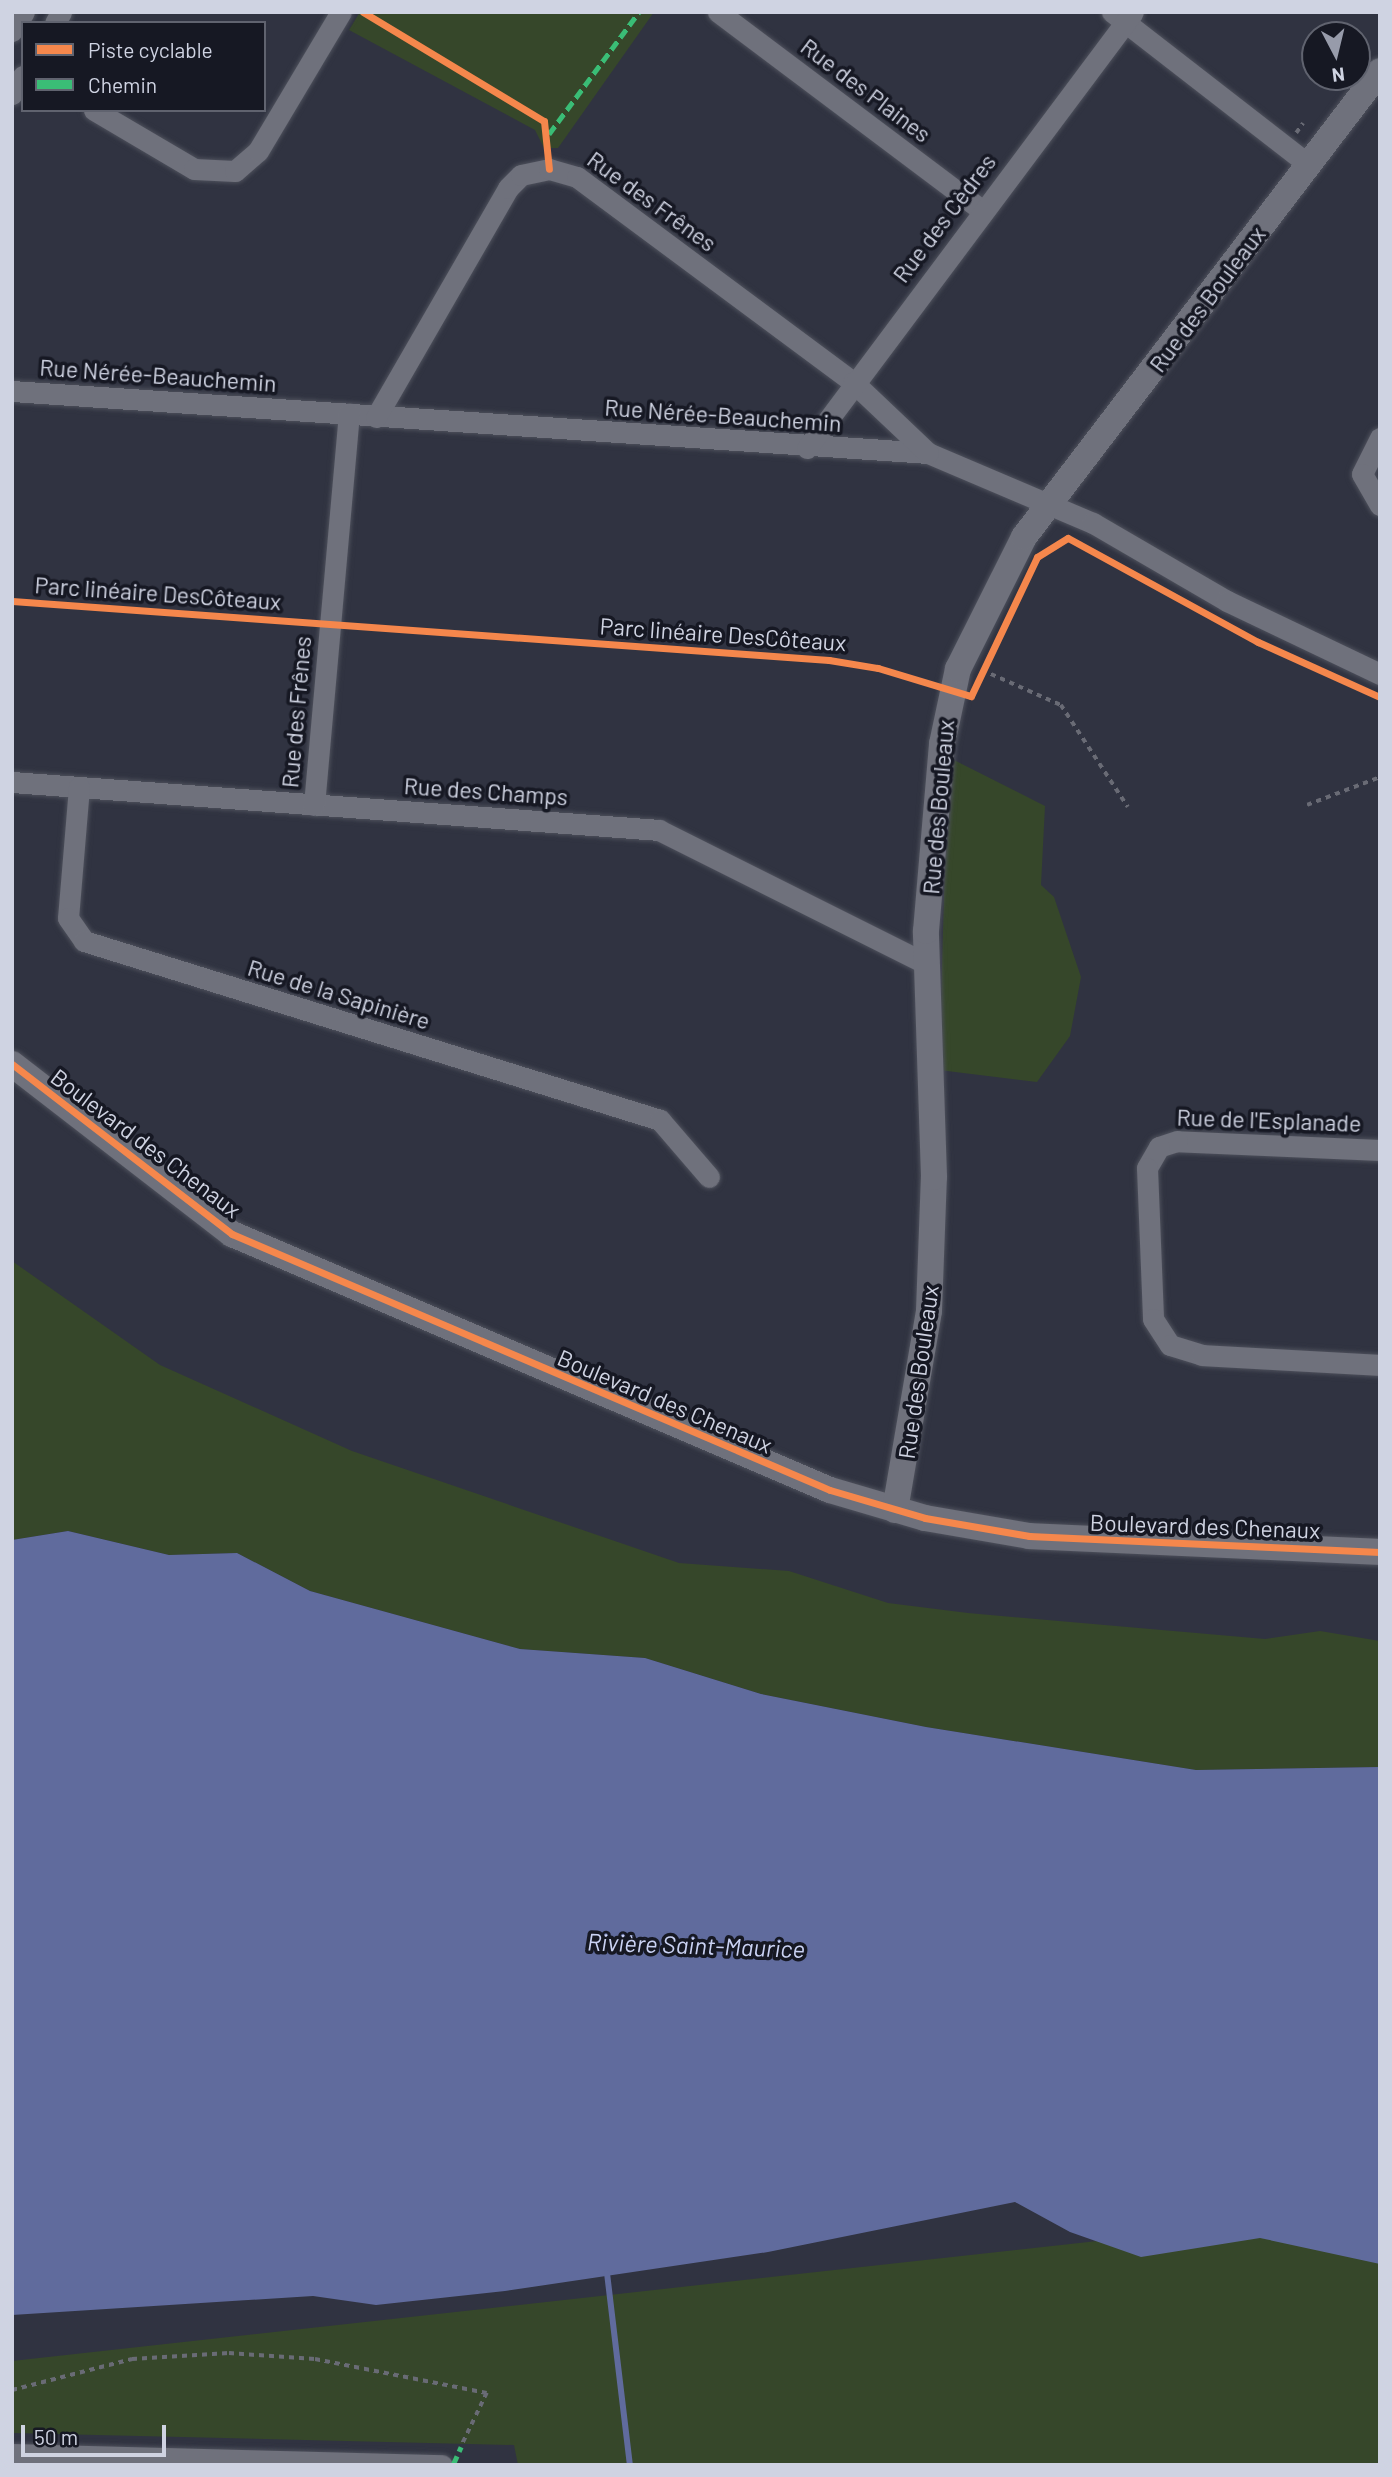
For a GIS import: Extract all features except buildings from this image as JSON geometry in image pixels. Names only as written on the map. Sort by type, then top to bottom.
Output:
[{"type":"street","points":[[12,32],[24,12]]},
{"type":"street","points":[[97,112],[194,169],[222,174],[244,166],[258,151],[341,12]]},
{"type":"street","name":"Rue des Plaines","points":[[718,12],[983,211]]},
{"type":"street","points":[[1123,16],[1308,164]]},
{"type":"street","name":"Rue des Cèdres","points":[[807,448],[853,382],[983,211],[1123,16]]},
{"type":"street","name":"Rue des Bouleaux","points":[[895,1510],[921,1380],[932,1273],[925,962],[951,690],[1017,549],[1380,71]]},
{"type":"street","name":"Rue des Frênes","points":[[376,417],[508,188],[521,175],[550,169],[577,177],[853,382],[928,453]]},
{"type":"street","name":"Rue Nérée-Beauchemin","points":[[12,391],[807,448],[928,453],[1049,507],[1093,523],[1289,634],[1380,674]]},
{"type":"street","name":"Rue des Frênes","points":[[314,805],[349,414]]},
{"type":"street","points":[[1380,438],[1362,474],[1380,505]]},
{"type":"street","name":"Rue des Champs","points":[[12,782],[668,832],[925,962]]},
{"type":"street","name":"Rue de la Sapinière","points":[[79,787],[68,918],[91,946],[660,1120],[709,1177]]},
{"type":"street","name":"Boulevard des Chenaux","points":[[12,1064],[232,1234],[805,1480],[895,1510],[1075,1540],[1380,1552]]},
{"type":"street","name":"Rue de l'Esplanade","points":[[1380,1150],[1177,1141],[1159,1147],[1147,1168],[1153,1319],[1170,1345],[1190,1354],[1380,1365]]},
{"type":"street","points":[[12,2454],[442,2465]]},
{"type":"path","points":[[976,683],[988,658]]},
{"type":"path","points":[[982,670],[1061,705],[1128,807]]},
{"type":"path","points":[[1307,805],[1380,777]]},
{"type":"path","points":[[12,2390],[132,2359],[229,2353],[315,2359],[487,2393],[461,2447]]},
{"type":"green space","points":[[360,12],[654,12],[558,148],[544,148],[535,130],[349,30]]},
{"type":"green space","points":[[948,757],[1045,806],[1041,885],[1054,897],[1081,977],[1070,1036],[1037,1082],[939,1070]]},
{"type":"green space","points":[[12,1261],[160,1365],[352,1451],[679,1563],[789,1571],[888,1603],[968,1613],[1265,1639],[1320,1631],[1380,1641],[1380,1767],[1196,1770],[926,1727],[761,1694],[645,1658],[520,1649],[310,1591],[237,1553],[169,1555],[68,1531],[12,1540]]},
{"type":"green space","points":[[1242,2225],[1380,2243],[1380,2465],[518,2465],[514,2445],[12,2433],[12,2361]]},
{"type":"water","name":"Rivière Saint-Maurice","points":[[68,1531],[169,1555],[237,1553],[310,1591],[520,1649],[645,1658],[761,1694],[926,1727],[1196,1770],[1380,1767],[1380,2264],[1260,2238],[1141,2257],[1070,2232],[1015,2202],[768,2252],[505,2291],[376,2305],[313,2296],[12,2315],[12,1540]]},
{"type":"waterway","points":[[607,2273],[630,2465]]},
{"type":"marked path","points":[[549,134],[639,12]]},
{"type":"marked path","points":[[453,2465],[461,2447]]},
{"type":"cycle path","points":[[363,12],[544,121],[549,169]]},
{"type":"cycle path","name":"Parc linéaire DesCôteaux","points":[[12,601],[829,660],[878,668],[971,696],[1037,557],[1068,538],[1258,642],[1380,697]]},
{"type":"cycle path","points":[[12,1064],[232,1234],[830,1490],[925,1518],[1029,1536],[1380,1552]]}]
